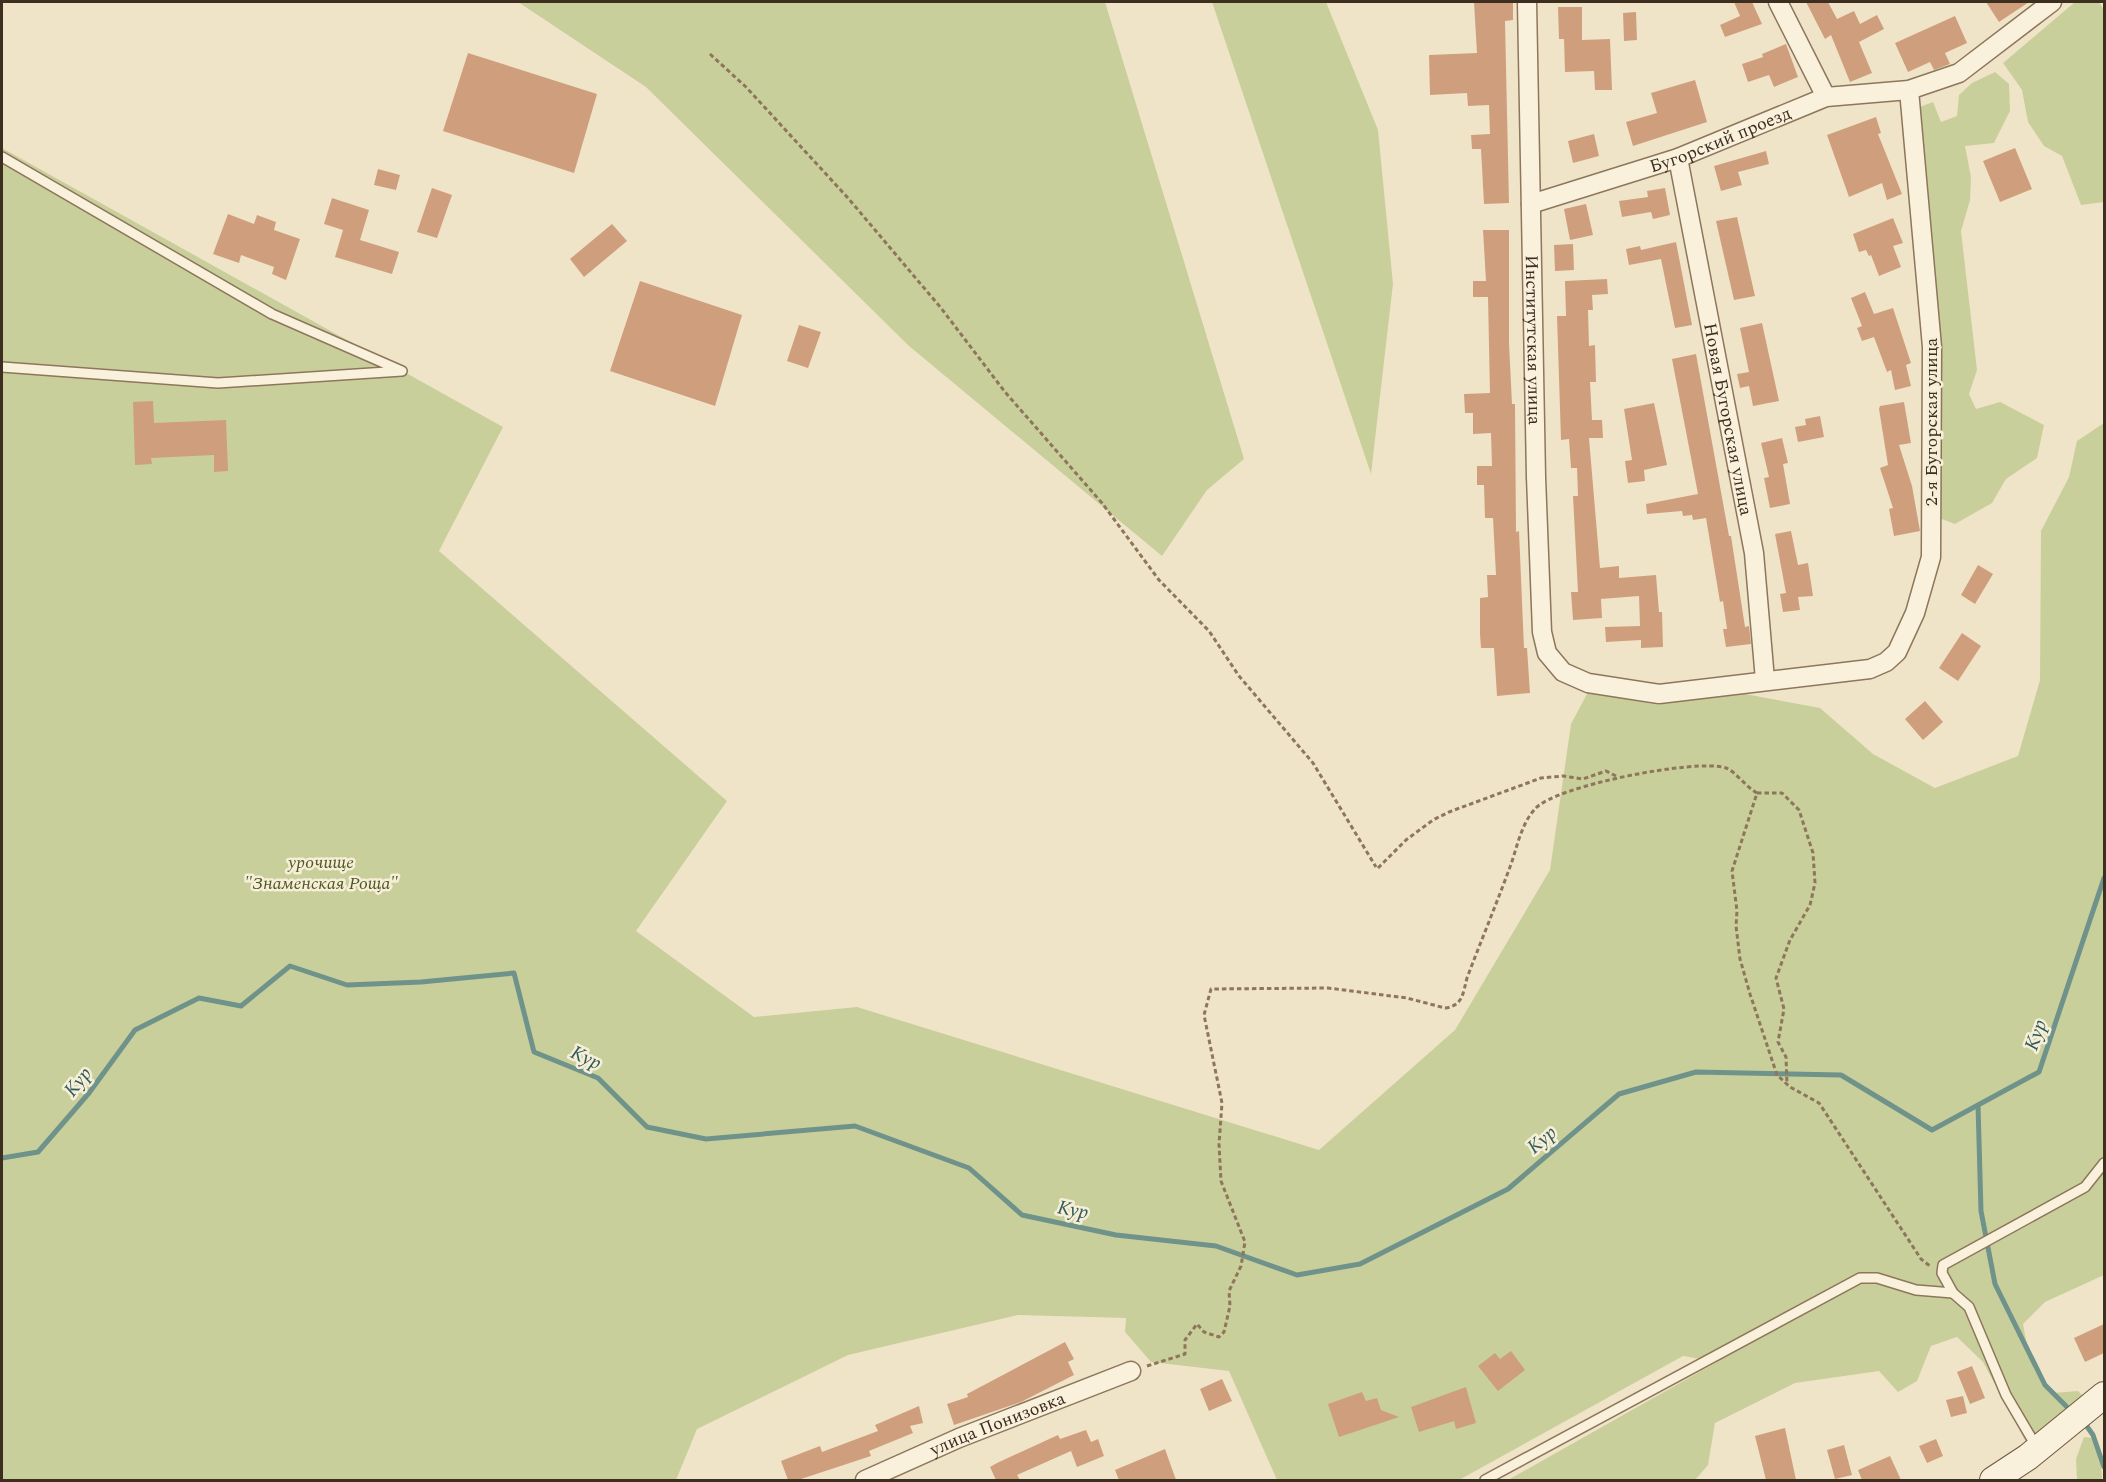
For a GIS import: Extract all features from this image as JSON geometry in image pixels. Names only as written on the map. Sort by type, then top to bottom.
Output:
[{"type":"main road","points":[[1993,1480],[2042,1446],[2104,1395]]},
{"type":"street","name":"Институтская улица","points":[[1527,2],[1536,477],[1542,632],[1547,653],[1563,672]]},
{"type":"street","points":[[1778,2],[1826,97]]},
{"type":"street","name":"Бугорский проезд","points":[[1531,204],[1678,158],[1826,97],[1909,90],[1959,73],[2052,2]]},
{"type":"street","name":"2-я Бугорская улица","points":[[1563,672],[1588,683],[1659,694],[1870,669],[1886,662],[1897,652],[1915,614],[1931,557],[1932,347],[1909,90]]},
{"type":"street","name":"Новая Бугорская улица","points":[[1678,158],[1754,553],[1765,680]]},
{"type":"street","name":"улица Понизовка","points":[[866,1480],[959,1438],[1131,1371]]},
{"type":"lane","points":[[2,157],[272,314],[402,371],[219,383],[2,367]]},
{"type":"lane","points":[[2042,1446],[2033,1444],[2024,1430],[1969,1307],[1953,1293],[1942,1273],[1943,1265],[2085,1187],[2104,1163]]},
{"type":"lane","points":[[1485,1480],[1860,1278],[1877,1278],[1916,1290],[1953,1293]]},
{"type":"path","points":[[710,54],[746,87],[848,198],[941,308],[1005,392],[1102,503],[1159,580],[1209,631],[1239,676],[1313,763],[1377,868],[1413,834],[1449,812],[1541,778],[1563,776],[1583,779],[1606,771],[1616,776]]},
{"type":"path","points":[[1131,1371],[1185,1354],[1185,1340],[1197,1324],[1204,1332],[1219,1337],[1224,1332],[1230,1306],[1229,1291],[1244,1256],[1245,1242],[1242,1228],[1221,1181],[1219,1144],[1222,1103],[1204,1015],[1206,1000],[1211,989],[1328,988],[1364,991],[1445,1008],[1453,1007],[1461,1001],[1467,978],[1521,833],[1534,809],[1546,799],[1616,776],[1631,777],[1662,768],[1714,766],[1728,768],[1741,783],[1757,793],[1782,793],[1792,802],[1798,810],[1813,853],[1815,873],[1814,892],[1810,905],[1790,940],[1776,978],[1784,1009],[1778,1042],[1786,1057],[1787,1084]]},
{"type":"path","points":[[1757,793],[1732,871],[1740,958],[1777,1075],[1787,1084],[1819,1103],[1921,1259],[1942,1273]]},
{"type":"green space","points":[[518,2],[1105,2],[1244,459],[1207,490],[1162,556],[909,346],[646,87]]},
{"type":"green space","points":[[1212,2],[1326,2],[1378,130],[1393,284],[1371,474]]},
{"type":"green space","points":[[2075,2],[2099,2],[2104,10],[2104,202],[2081,205],[2062,156],[2044,146],[2028,122],[2022,90],[2003,63]]},
{"type":"green space","points":[[1995,72],[2009,84],[2010,111],[1994,143],[1965,146],[1971,177],[1970,200],[1961,231],[1977,370],[1969,394],[1976,409],[2000,402],[2044,425],[2037,458],[2006,479],[1992,503],[1955,524],[1939,518],[1917,108],[1933,102],[1941,122],[1957,116],[1959,95],[1972,83]]},
{"type":"green space","name":"урочище \"Знаменская Роща\"","points":[[2,148],[503,427],[439,551],[727,801],[636,931],[754,1017],[857,1007],[1319,1150],[1455,1030],[1550,870],[1571,724],[1588,692],[1658,705],[1729,691],[1820,708],[1873,754],[1935,788],[2018,756],[2040,680],[2041,531],[2069,477],[2077,441],[2104,423],[2104,1275],[2045,1302],[2023,1324],[2032,1361],[2046,1386],[2053,1393],[2078,1391],[2086,1399],[2027,1444],[1983,1362],[1957,1337],[1931,1346],[1917,1381],[1898,1392],[1879,1371],[1795,1383],[1715,1423],[1708,1465],[1695,1480],[1508,1480],[1717,1362],[1683,1356],[1459,1480],[1277,1480],[1229,1371],[1151,1362],[1125,1332],[1126,1318],[1018,1315],[848,1355],[697,1429],[676,1480],[2,1480]]},
{"type":"green space","points":[[2084,1437],[2092,1438],[2101,1460],[2102,1480],[2077,1480],[2076,1459]]},
{"type":"building","points":[[1474,2],[1513,2],[1513,20],[1505,21],[1509,203],[1484,204],[1481,149],[1472,149],[1471,135],[1490,134],[1489,105],[1468,106],[1467,93],[1430,95],[1429,55],[1477,53]]},
{"type":"building","points":[[1734,2],[1752,2],[1762,24],[1725,37],[1720,25],[1740,16]]},
{"type":"building","points":[[1806,2],[1828,2],[1837,19],[1854,11],[1860,24],[1877,15],[1884,29],[1859,42],[1872,73],[1850,82],[1831,35],[1825,39]]},
{"type":"building","points":[[1986,2],[2029,2],[1999,22]]},
{"type":"building","points":[[1558,7],[1582,7],[1582,40],[1610,39],[1612,90],[1595,90],[1594,71],[1565,72],[1564,39],[1559,39]]},
{"type":"building","points":[[1636,12],[1637,40],[1624,41],[1623,13]]},
{"type":"building","points":[[1955,16],[1967,43],[1945,53],[1950,64],[1934,70],[1930,62],[1908,72],[1895,43]]},
{"type":"building","points":[[1786,44],[1798,77],[1774,87],[1769,75],[1748,82],[1742,64],[1763,57],[1762,54]]},
{"type":"building","points":[[468,53],[597,94],[574,173],[443,131]]},
{"type":"building","points":[[1695,80],[1707,122],[1633,146],[1626,122],[1657,113],[1651,93]]},
{"type":"building","points":[[1876,117],[1881,133],[1878,134],[1902,194],[1887,200],[1882,183],[1849,197],[1827,135]]},
{"type":"building","points":[[1594,134],[1599,156],[1573,163],[1568,141]]},
{"type":"building","points":[[2015,148],[2032,189],[2000,202],[1983,161]]},
{"type":"building","points":[[1766,151],[1769,164],[1738,172],[1742,185],[1721,191],[1714,166]]},
{"type":"building","points":[[378,169],[400,175],[396,190],[374,185]]},
{"type":"building","points":[[432,188],[452,195],[437,238],[417,232]]},
{"type":"building","points":[[1665,188],[1670,215],[1653,219],[1651,212],[1622,217],[1619,201],[1648,197],[1647,191]]},
{"type":"building","points":[[332,198],[369,210],[360,240],[399,252],[392,274],[335,257],[343,230],[324,224]]},
{"type":"building","points":[[1586,204],[1593,235],[1570,240],[1564,209]]},
{"type":"building","points":[[228,214],[254,224],[257,215],[276,222],[274,230],[300,239],[286,280],[272,274],[274,267],[241,255],[239,263],[213,254]]},
{"type":"building","points":[[1737,217],[1755,296],[1734,300],[1716,221]]},
{"type":"building","points":[[1893,218],[1903,243],[1893,246],[1901,267],[1879,276],[1871,255],[1869,256],[1866,250],[1859,252],[1853,234]]},
{"type":"building","points":[[612,224],[627,241],[584,277],[570,259]]},
{"type":"building","points":[[1483,230],[1509,230],[1509,343],[1512,404],[1515,404],[1516,532],[1519,531],[1524,648],[1527,648],[1530,693],[1497,696],[1494,648],[1481,648],[1480,634],[1480,598],[1488,597],[1487,575],[1496,575],[1493,518],[1485,518],[1484,485],[1477,485],[1477,466],[1492,466],[1491,433],[1473,434],[1473,413],[1465,413],[1464,394],[1490,393],[1488,297],[1473,297],[1473,281],[1486,281]]},
{"type":"building","points":[[1676,242],[1692,325],[1675,328],[1661,259],[1629,265],[1626,249],[1640,246],[1641,250]]},
{"type":"building","points":[[1573,244],[1574,270],[1555,271],[1554,245]]},
{"type":"building","points":[[1607,279],[1608,294],[1592,295],[1593,310],[1588,310],[1589,346],[1595,345],[1596,382],[1590,382],[1592,420],[1602,420],[1603,438],[1589,438],[1600,568],[1619,566],[1619,578],[1656,575],[1659,612],[1662,612],[1663,647],[1641,648],[1641,640],[1606,642],[1605,627],[1640,626],[1639,596],[1601,599],[1602,618],[1573,620],[1571,592],[1578,592],[1573,496],[1578,496],[1577,468],[1571,468],[1569,439],[1561,440],[1557,316],[1566,316],[1565,281]]},
{"type":"building","points":[[640,281],[742,315],[715,406],[610,371]]},
{"type":"building","points":[[1865,292],[1874,314],[1893,308],[1911,363],[1906,365],[1911,386],[1895,390],[1891,370],[1887,372],[1874,337],[1862,341],[1857,328],[1862,326],[1851,298]]},
{"type":"building","points":[[1762,323],[1779,401],[1753,406],[1749,386],[1740,388],[1737,374],[1749,372],[1740,328]]},
{"type":"building","points":[[799,325],[821,332],[808,368],[787,361]]},
{"type":"building","points":[[1696,354],[1729,536],[1731,536],[1745,627],[1749,626],[1751,644],[1726,647],[1723,629],[1727,629],[1723,601],[1720,602],[1706,518],[1693,520],[1692,515],[1683,516],[1682,511],[1647,514],[1646,504],[1698,494],[1672,359]]},
{"type":"building","points":[[153,401],[154,423],[226,420],[228,471],[214,472],[214,455],[151,458],[152,464],[135,465],[133,402]]},
{"type":"building","points":[[1904,402],[1911,443],[1899,445],[1912,486],[1920,531],[1894,536],[1889,509],[1893,508],[1880,468],[1888,465],[1879,409],[1880,406]]},
{"type":"building","points":[[1654,403],[1667,465],[1644,470],[1645,481],[1628,483],[1625,461],[1632,460],[1624,409]]},
{"type":"building","points":[[1820,416],[1824,437],[1798,442],[1795,427],[1806,425],[1805,419]]},
{"type":"building","points":[[1782,438],[1788,463],[1783,464],[1790,504],[1770,508],[1764,478],[1769,477],[1761,443]]},
{"type":"building","points":[[1791,531],[1798,565],[1808,563],[1813,596],[1798,597],[1800,610],[1783,612],[1780,594],[1786,593],[1775,534]]},
{"type":"building","points":[[1978,565],[1993,574],[1975,604],[1961,595]]},
{"type":"building","points":[[1962,633],[1981,646],[1958,681],[1939,668]]},
{"type":"building","points":[[1925,701],[1943,722],[1923,740],[1905,719]]},
{"type":"building","points":[[2104,1324],[2104,1353],[2085,1362],[2074,1338]]},
{"type":"building","points":[[1065,1342],[1074,1359],[1068,1362],[1074,1375],[1021,1402],[954,1425],[947,1404],[968,1397],[967,1394]]},
{"type":"building","points":[[1511,1351],[1525,1370],[1498,1391],[1478,1366],[1495,1353],[1500,1359]]},
{"type":"building","points":[[1972,1366],[1985,1398],[1970,1404],[1957,1372]]},
{"type":"building","points":[[1222,1379],[1232,1401],[1209,1411],[1200,1389]]},
{"type":"building","points":[[1466,1387],[1476,1423],[1456,1429],[1454,1421],[1419,1432],[1411,1407]]},
{"type":"building","points":[[1362,1392],[1366,1401],[1377,1398],[1381,1410],[1399,1417],[1339,1437],[1328,1404]]},
{"type":"building","points":[[1963,1396],[1967,1413],[1951,1417],[1946,1400]]},
{"type":"building","points":[[919,1406],[923,1423],[910,1426],[913,1433],[869,1451],[871,1456],[798,1480],[788,1480],[781,1461],[820,1446],[822,1452],[878,1431],[875,1425]]},
{"type":"building","points":[[1785,1428],[1796,1480],[1766,1480],[1755,1436]]},
{"type":"building","points":[[1086,1430],[1091,1442],[1098,1439],[1104,1456],[1077,1467],[1071,1451],[1017,1475],[1020,1480],[996,1480],[990,1467],[997,1463],[1058,1435],[1060,1439]]},
{"type":"building","points":[[1936,1439],[1943,1456],[1927,1463],[1919,1446]]},
{"type":"building","points":[[1844,1445],[1852,1475],[1835,1479],[1827,1450]]},
{"type":"building","points":[[1165,1449],[1176,1480],[1119,1480],[1115,1470]]},
{"type":"building","points":[[1890,1456],[1901,1480],[1862,1480],[1858,1470]]},
{"type":"waterway","name":"Кур","points":[[2,1158],[38,1152],[89,1093],[135,1030],[199,998],[241,1006],[290,966],[347,985],[421,982],[514,973],[534,1052],[598,1078],[647,1127],[706,1139],[855,1126],[969,1168],[1022,1215],[1116,1235],[1216,1246],[1297,1275],[1360,1264],[1508,1189],[1619,1094],[1696,1072],[1841,1075],[1932,1130],[2039,1072],[2104,878]]},
{"type":"waterway","points":[[1978,1105],[1981,1211],[1995,1284],[2045,1385],[2066,1406]]},
{"type":"waterway","points":[[2086,1425],[2093,1435],[2104,1467]]}]
